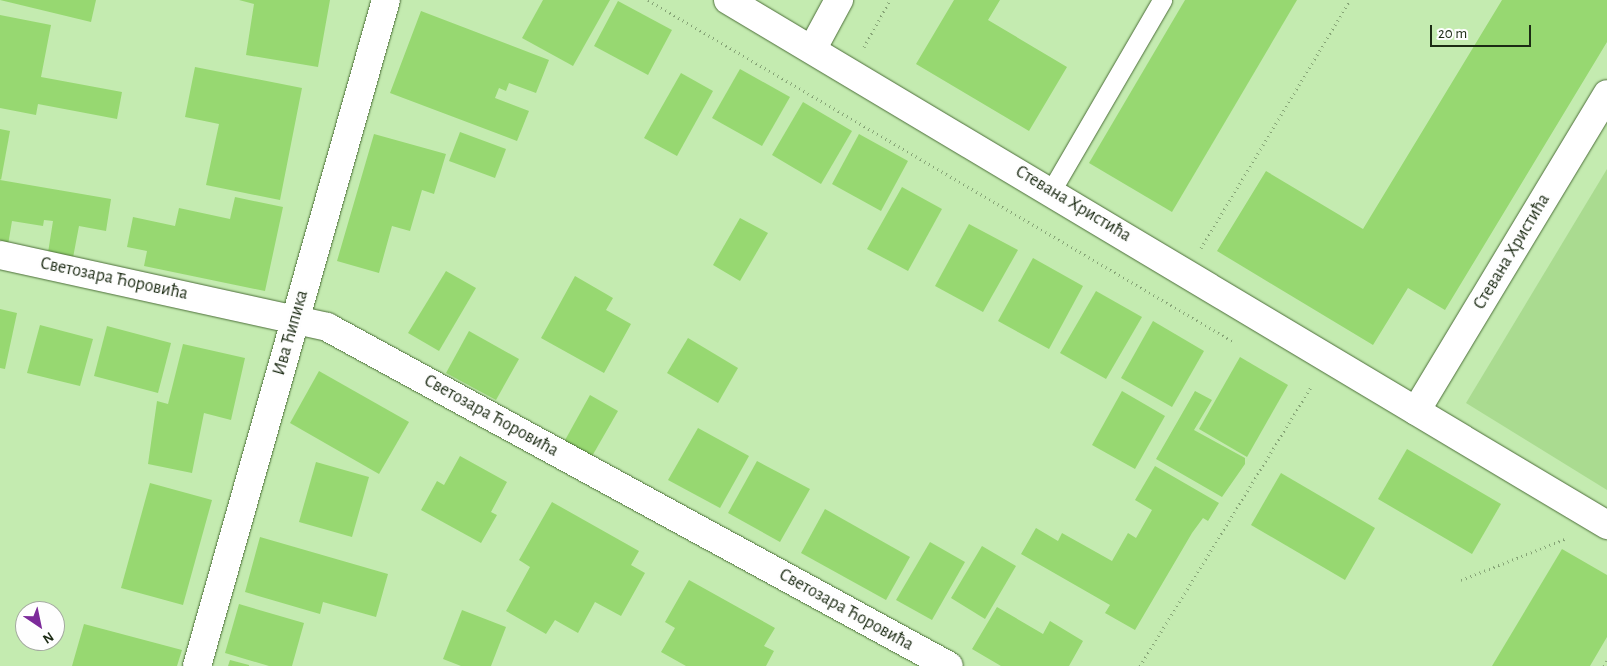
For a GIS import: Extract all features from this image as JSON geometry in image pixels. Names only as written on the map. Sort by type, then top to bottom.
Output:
[{"type":"street","name":"Ива Ћипика","points":[[198,666],[386,0]]},
{"type":"street","name":"Стевана Христића","points":[[728,0],[813,48],[1607,526]]},
{"type":"street","points":[[813,48],[839,0]]},
{"type":"street","name":"Стевана Христића","points":[[1416,411],[1607,94]]},
{"type":"street","name":"Светозара Ћоровића","points":[[0,255],[296,318],[327,327],[949,666]]},
{"type":"lane","points":[[1051,191],[1162,0]]},
{"type":"path","points":[[648,0],[1242,346]]},
{"type":"path","points":[[1186,272],[1350,0]]},
{"type":"path","points":[[1302,382],[1320,392]]},
{"type":"path","points":[[1140,666],[1311,387]]},
{"type":"path","points":[[1461,580],[1570,536],[1562,531]]},
{"type":"path","points":[[1604,666],[1607,661]]},
{"type":"green space","points":[[1607,169],[1607,490],[1466,403]]},
{"type":"building","points":[[0,0],[96,0],[91,22]]},
{"type":"building","points":[[239,0],[330,0],[318,67],[246,55],[254,4]]},
{"type":"building","points":[[543,0],[610,0],[573,66],[522,38]]},
{"type":"building","points":[[954,0],[1000,0],[988,20],[1067,67],[1029,131],[916,64]]},
{"type":"building","points":[[1185,0],[1297,0],[1172,212],[1089,163]]},
{"type":"building","points":[[1502,0],[1607,0],[1607,42],[1445,310],[1408,288],[1373,345],[1217,251],[1266,171],[1363,229]]},
{"type":"building","points":[[618,1],[672,30],[648,75],[594,46]]},
{"type":"building","points":[[421,11],[549,60],[536,93],[509,83],[506,91],[499,88],[495,98],[529,111],[517,141],[390,93]]},
{"type":"building","points":[[0,15],[51,25],[41,77],[122,92],[117,119],[38,104],[36,115],[0,108]]},
{"type":"building","points":[[195,67],[302,88],[280,200],[206,185],[219,124],[185,117]]},
{"type":"building","points":[[740,69],[790,97],[762,146],[712,118]]},
{"type":"building","points":[[681,73],[713,91],[677,156],[644,138]]},
{"type":"building","points":[[803,102],[852,131],[821,184],[772,155]]},
{"type":"building","points":[[0,129],[10,131],[1,180],[0,179]]},
{"type":"building","points":[[460,132],[506,149],[495,178],[449,161]]},
{"type":"building","points":[[374,134],[446,154],[434,194],[422,190],[410,231],[392,226],[379,273],[337,261]]},
{"type":"building","points":[[859,134],[908,161],[881,211],[832,184]]},
{"type":"building","points":[[0,180],[111,199],[106,231],[79,226],[72,263],[47,259],[53,221],[44,220],[43,226],[12,221],[8,245],[0,244]]},
{"type":"building","points":[[902,187],[942,209],[908,271],[867,249]]},
{"type":"building","points":[[235,197],[283,207],[265,291],[144,266],[147,251],[127,247],[133,217],[175,226],[179,208],[230,219]]},
{"type":"building","points":[[740,218],[768,233],[740,281],[713,265]]},
{"type":"building","points":[[969,224],[1018,250],[983,312],[935,286]]},
{"type":"building","points":[[1033,258],[1083,286],[1049,349],[998,321]]},
{"type":"building","points":[[446,271],[476,288],[439,351],[408,333]]},
{"type":"building","points":[[575,276],[613,298],[606,310],[631,324],[604,373],[541,338]]},
{"type":"building","points":[[1096,291],[1142,317],[1106,379],[1060,353]]},
{"type":"building","points":[[0,309],[17,313],[5,369],[0,368]]},
{"type":"building","points":[[1153,321],[1204,351],[1172,407],[1121,378]]},
{"type":"building","points":[[40,325],[93,339],[80,386],[27,373]]},
{"type":"building","points":[[107,326],[171,343],[158,393],[94,376]]},
{"type":"building","points":[[469,331],[519,359],[496,400],[446,373]]},
{"type":"building","points":[[688,338],[738,368],[718,403],[667,373]]},
{"type":"building","points":[[183,344],[245,358],[231,420],[204,413],[192,473],[148,464],[157,401],[168,404]]},
{"type":"building","points":[[1240,357],[1288,385],[1247,457],[1199,429]]},
{"type":"building","points":[[319,371],[409,422],[379,474],[290,423]]},
{"type":"building","points":[[1122,391],[1165,416],[1135,469],[1092,445]]},
{"type":"building","points":[[1195,391],[1212,400],[1194,430],[1245,458],[1245,464],[1222,497],[1156,459]]},
{"type":"building","points":[[590,395],[618,411],[591,458],[564,442]]},
{"type":"building","points":[[698,428],[749,456],[720,508],[668,480]]},
{"type":"building","points":[[1407,449],[1501,504],[1472,554],[1378,499]]},
{"type":"building","points":[[460,456],[507,482],[491,512],[497,515],[481,543],[421,510],[437,481],[444,485]]},
{"type":"building","points":[[757,461],[810,489],[780,542],[728,513]]},
{"type":"building","points":[[316,462],[369,477],[352,537],[299,522]]},
{"type":"building","points":[[1155,466],[1219,503],[1208,521],[1203,518],[1192,533],[1135,630],[1105,613],[1110,605],[1021,554],[1036,528],[1058,541],[1062,533],[1112,561],[1128,533],[1136,538],[1152,510],[1135,500]]},
{"type":"building","points":[[1281,473],[1375,528],[1345,580],[1251,525]]},
{"type":"building","points":[[150,483],[212,500],[183,605],[121,588]]},
{"type":"building","points":[[552,502],[639,551],[631,565],[645,573],[621,616],[595,602],[578,633],[555,620],[546,634],[506,611],[530,567],[519,560]]},
{"type":"building","points":[[825,509],[910,557],[886,600],[801,553]]},
{"type":"building","points":[[260,537],[388,574],[376,617],[323,602],[320,614],[245,592]]},
{"type":"building","points":[[930,542],[965,562],[932,620],[896,600]]},
{"type":"building","points":[[982,546],[1016,566],[985,619],[951,598]]},
{"type":"building","points":[[1562,549],[1607,575],[1607,637],[1590,666],[1492,666]]},
{"type":"building","points":[[689,580],[775,628],[764,646],[774,651],[766,666],[686,666],[661,652],[675,628],[665,622]]},
{"type":"building","points":[[239,604],[304,623],[292,666],[269,666],[225,653]]},
{"type":"building","points":[[997,607],[1043,634],[1050,621],[1083,641],[1069,666],[1001,666],[972,649]]},
{"type":"building","points":[[462,610],[506,627],[491,666],[461,666],[443,659]]},
{"type":"building","points":[[84,624],[182,650],[177,666],[72,666]]},
{"type":"building","points":[[230,660],[249,665],[249,666],[228,666]]}]
